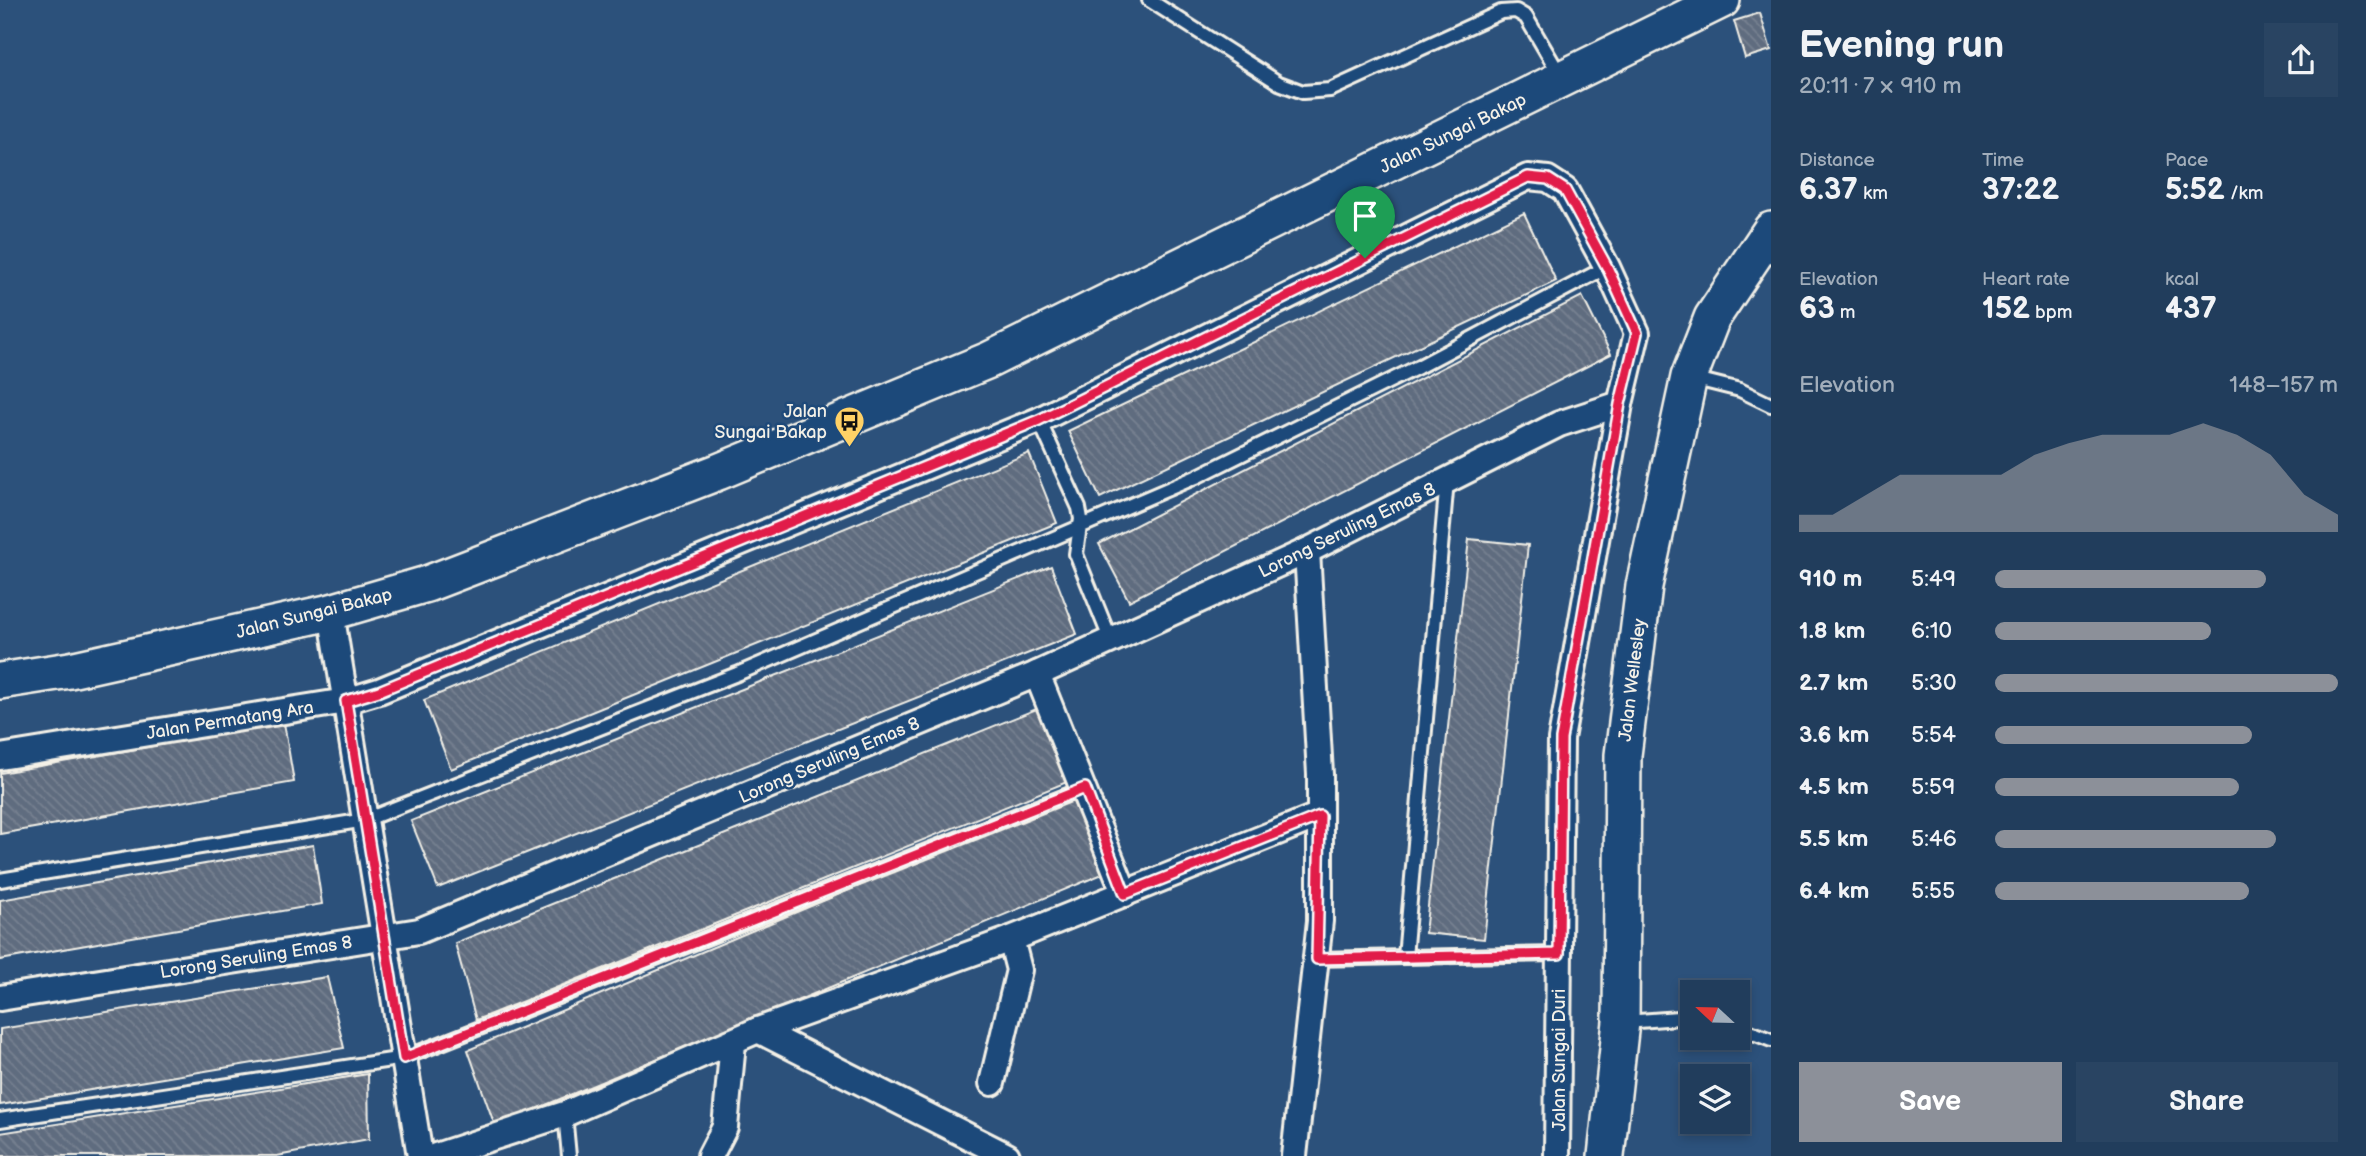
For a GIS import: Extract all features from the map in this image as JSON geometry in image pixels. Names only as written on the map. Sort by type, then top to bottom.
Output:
[{"type":"main road","name":"Jalan Sungai Bakap","points":[[0,681],[70,670],[331,611],[427,584],[841,423],[989,360],[1722,0]]},
{"type":"main road","name":"Jalan Wellesley","points":[[1606,1156],[1621,1022],[1623,755],[1644,586],[1689,377],[1712,318],[1771,230]]},
{"type":"street","name":"Jalan Permatang Ara","points":[[0,757],[346,701],[379,691],[1039,420],[1528,177],[1548,179],[1565,190]]},
{"type":"street","name":"Jalan Sungai Duri","points":[[1557,1156],[1561,739],[1620,404],[1637,333],[1607,267],[1565,190]]},
{"type":"street","name":"Lorong Seruling Emas 8","points":[[0,998],[419,930],[1037,674],[1307,551],[1559,424],[1620,404]]},
{"type":"street","points":[[1294,1156],[1317,959],[1320,816],[1307,551]]},
{"type":"street","points":[[331,611],[420,1156]]},
{"type":"street","points":[[1037,674],[1085,788],[1125,894]]},
{"type":"street","points":[[436,1156],[565,1114],[758,1030],[1011,939],[1320,816]]},
{"type":"street","points":[[992,1083],[1019,971],[1011,939]]},
{"type":"street","points":[[758,1030],[1007,1156]]},
{"type":"street","points":[[710,1156],[725,1127],[733,1043]]},
{"type":"lane","points":[[1149,0],[1279,83],[1303,92],[1330,90],[1501,12],[1516,11],[1526,17],[1563,80]]},
{"type":"lane","points":[[0,880],[365,820],[737,674],[1196,477],[1418,368],[1607,267]]},
{"type":"lane","points":[[1689,377],[1740,390],[1771,405]]},
{"type":"lane","points":[[1039,420],[1079,508],[1081,519],[1076,554],[1111,641]]},
{"type":"lane","points":[[1405,957],[1447,481]]},
{"type":"lane","points":[[0,1120],[404,1058],[1085,788]]},
{"type":"lane","points":[[1317,959],[1559,954]]},
{"type":"lane","points":[[1621,1022],[1680,1018]]},
{"type":"lane","points":[[1750,1032],[1771,1040]]},
{"type":"lane","points":[[565,1114],[569,1156]]},
{"type":"building","points":[[1760,13],[1771,50],[1745,58],[1734,21]]},
{"type":"building","points":[[1524,213],[1556,281],[1100,498],[1068,431]]},
{"type":"building","points":[[1582,296],[1611,354],[1129,601],[1099,544]]},
{"type":"building","points":[[1029,453],[1057,523],[451,769],[424,700]]},
{"type":"building","points":[[1469,539],[1528,545],[1484,939],[1425,933]]},
{"type":"building","points":[[1051,566],[1077,634],[438,888],[411,821]]},
{"type":"building","points":[[1039,708],[1067,782],[476,1020],[455,943]]},
{"type":"building","points":[[284,723],[294,782],[0,834],[0,773]]},
{"type":"building","points":[[1071,797],[1105,873],[495,1126],[468,1050]]},
{"type":"building","points":[[313,845],[322,904],[0,960],[0,900]]},
{"type":"building","points":[[327,977],[344,1048],[0,1105],[0,1029]]},
{"type":"building","points":[[368,1074],[369,1139],[277,1156],[0,1156],[0,1133]]},
{"type":"place","name":"Jalan Sungai Bakap","points":[[850,448]]},
{"type":"route","points":[[1528,177],[1548,179],[1565,190],[1607,267],[1637,333],[1620,404],[1561,739],[1559,954],[1317,959],[1320,921],[1320,816],[1125,894],[1085,788],[404,1058],[346,701],[379,691],[1039,420],[1365,258],[1528,177]]}]
